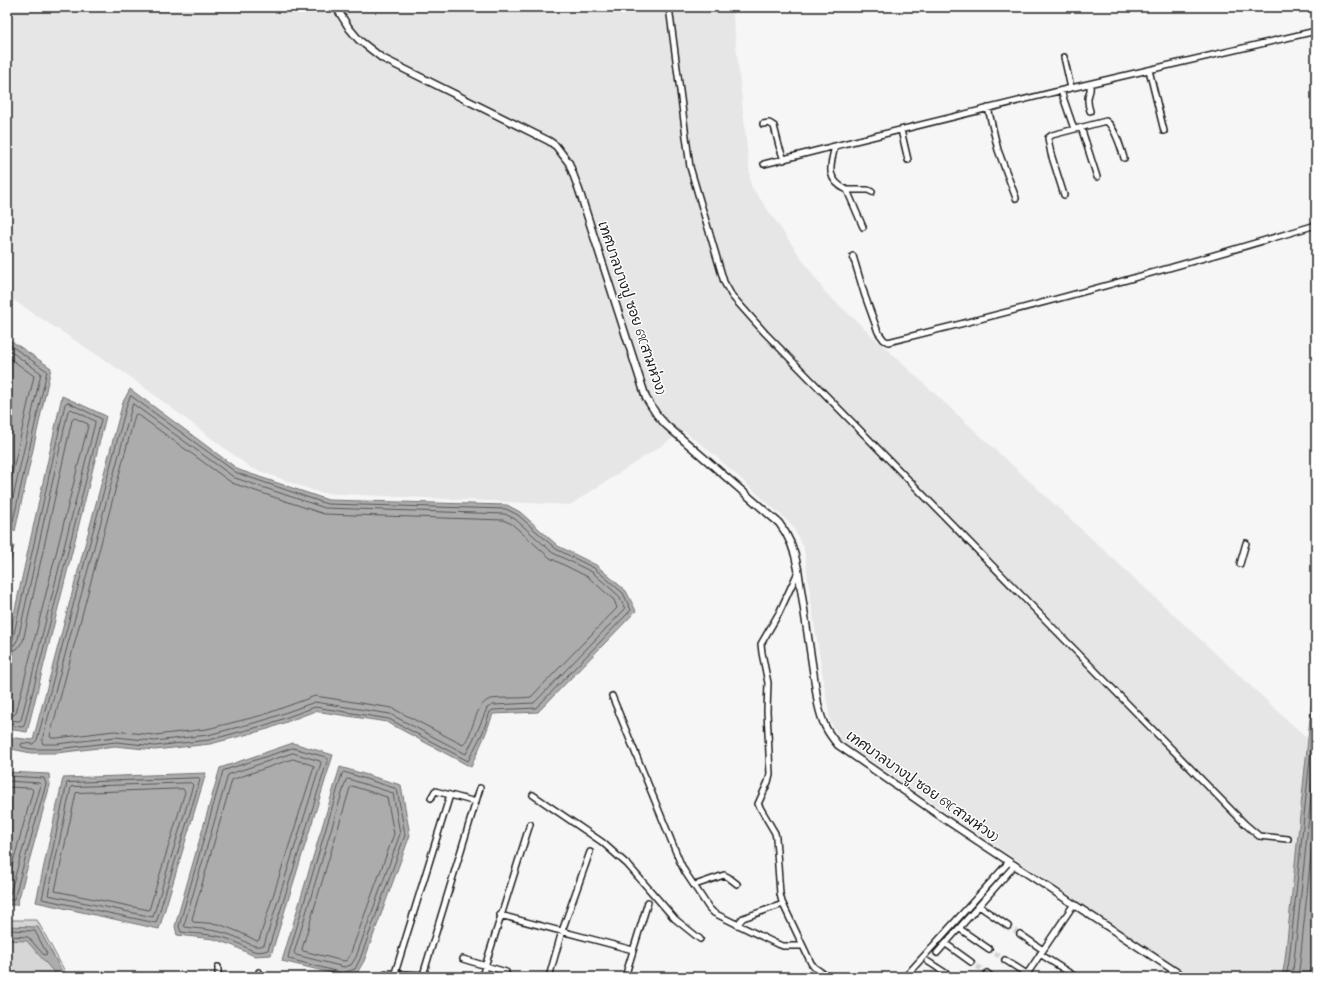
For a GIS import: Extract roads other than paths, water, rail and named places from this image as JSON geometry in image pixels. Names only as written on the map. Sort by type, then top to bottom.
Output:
[{"type":"street","name":"เทศบาลบางปู ซอย 69(สามห่วง)","points":[[336,7],[349,28],[359,40],[382,58],[512,123],[540,135],[563,154],[569,163],[577,182],[646,398],[657,415],[666,425],[779,523],[792,542],[796,553],[799,571],[818,704],[823,726],[829,735],[838,745],[949,822],[1184,977]]},
{"type":"street","points":[[668,7],[673,32],[690,167],[724,282],[732,296],[765,333],[1245,824],[1259,836],[1288,839]]},
{"type":"street","points":[[764,164],[1061,90],[1316,31]]},
{"type":"street","points":[[1064,56],[1071,88]]},
{"type":"street","points":[[1149,70],[1164,131]]},
{"type":"street","points":[[1089,84],[1091,87],[1091,92],[1088,98],[1090,111]]},
{"type":"street","points":[[1061,90],[1074,129]]},
{"type":"street","points":[[988,108],[998,150],[1016,198]]},
{"type":"street","points":[[1064,195],[1051,154],[1048,138],[1074,129],[1106,121],[1117,138],[1124,158]]},
{"type":"street","points":[[763,124],[769,123],[774,126],[784,160]]},
{"type":"street","points":[[1082,127],[1097,177]]},
{"type":"street","points":[[901,130],[908,160]]},
{"type":"street","points":[[835,146],[830,164],[834,180],[838,185],[846,190],[868,190],[872,192]]},
{"type":"street","points":[[846,190],[863,227]]},
{"type":"street","points":[[853,256],[880,336],[888,342],[1044,303],[1316,225]]},
{"type":"street","points":[[1240,564],[1246,543]]},
{"type":"street","points":[[799,571],[779,613],[763,641],[761,648],[768,683],[767,711],[770,774],[758,804],[775,834],[780,894],[783,904],[802,946],[814,967],[828,977]]},
{"type":"street","points":[[612,696],[680,862],[711,910],[737,925],[779,945],[802,946]]},
{"type":"street","points":[[423,975],[480,788]]},
{"type":"street","points":[[431,798],[435,790],[476,802]]},
{"type":"street","points":[[395,973],[450,795]]},
{"type":"street","points":[[533,795],[602,842],[628,865],[675,919],[700,939]]},
{"type":"street","points":[[482,976],[500,915],[530,824]]},
{"type":"street","points":[[549,977],[562,931],[590,852]]},
{"type":"street","points":[[937,953],[960,929],[1012,864]]},
{"type":"street","points":[[905,977],[1012,864]]},
{"type":"street","points":[[695,885],[724,875],[737,884]]},
{"type":"street","points":[[625,977],[648,902]]},
{"type":"street","points":[[737,925],[743,918],[783,904]]},
{"type":"street","points":[[1005,960],[1026,975],[1074,904]]},
{"type":"street","points":[[979,906],[1008,926]]},
{"type":"street","points":[[500,915],[633,950]]},
{"type":"street","points":[[960,929],[989,949]]},
{"type":"street","points":[[1020,934],[1076,977]]},
{"type":"street","points":[[946,944],[971,962]]},
{"type":"street","points":[[463,959],[506,972]]},
{"type":"street","points":[[927,962],[952,977]]},
{"type":"street","points":[[218,967],[218,977]]},
{"type":"street","points":[[386,973],[423,975],[430,977]]},
{"type":"street","points":[[987,973],[992,977]]},
{"type":"water","points":[[7,338],[51,368],[15,531],[7,525]]},
{"type":"water","points":[[130,389],[239,470],[328,500],[507,505],[520,512],[558,546],[596,565],[626,591],[636,611],[538,712],[493,714],[471,767],[387,722],[315,711],[268,729],[210,744],[155,750],[115,746],[57,753],[31,753],[7,748],[7,737],[33,740],[123,402]]},
{"type":"water","points":[[62,396],[106,416],[27,732],[7,729],[7,646]]},
{"type":"water","points":[[7,541],[14,546],[7,577]]},
{"type":"water","points":[[1316,661],[1316,977],[1282,977],[1285,960]]},
{"type":"water","points":[[293,743],[333,755],[271,955],[254,956],[234,946],[214,939],[177,935],[175,926],[220,768]]},
{"type":"water","points":[[340,767],[401,785],[410,835],[364,961],[357,973],[344,976],[282,961]]},
{"type":"water","points":[[7,772],[49,774],[50,785],[17,905],[7,905]]},
{"type":"water","points":[[206,773],[159,929],[36,902],[63,778]]},
{"type":"water","points":[[7,926],[38,927],[65,977],[58,977],[27,941],[7,940]]},
{"type":"tunnel","points":[[1008,926],[1020,934]]},
{"type":"tunnel","points":[[989,949],[1005,960]]},
{"type":"tunnel","points":[[971,962],[987,973]]}]
